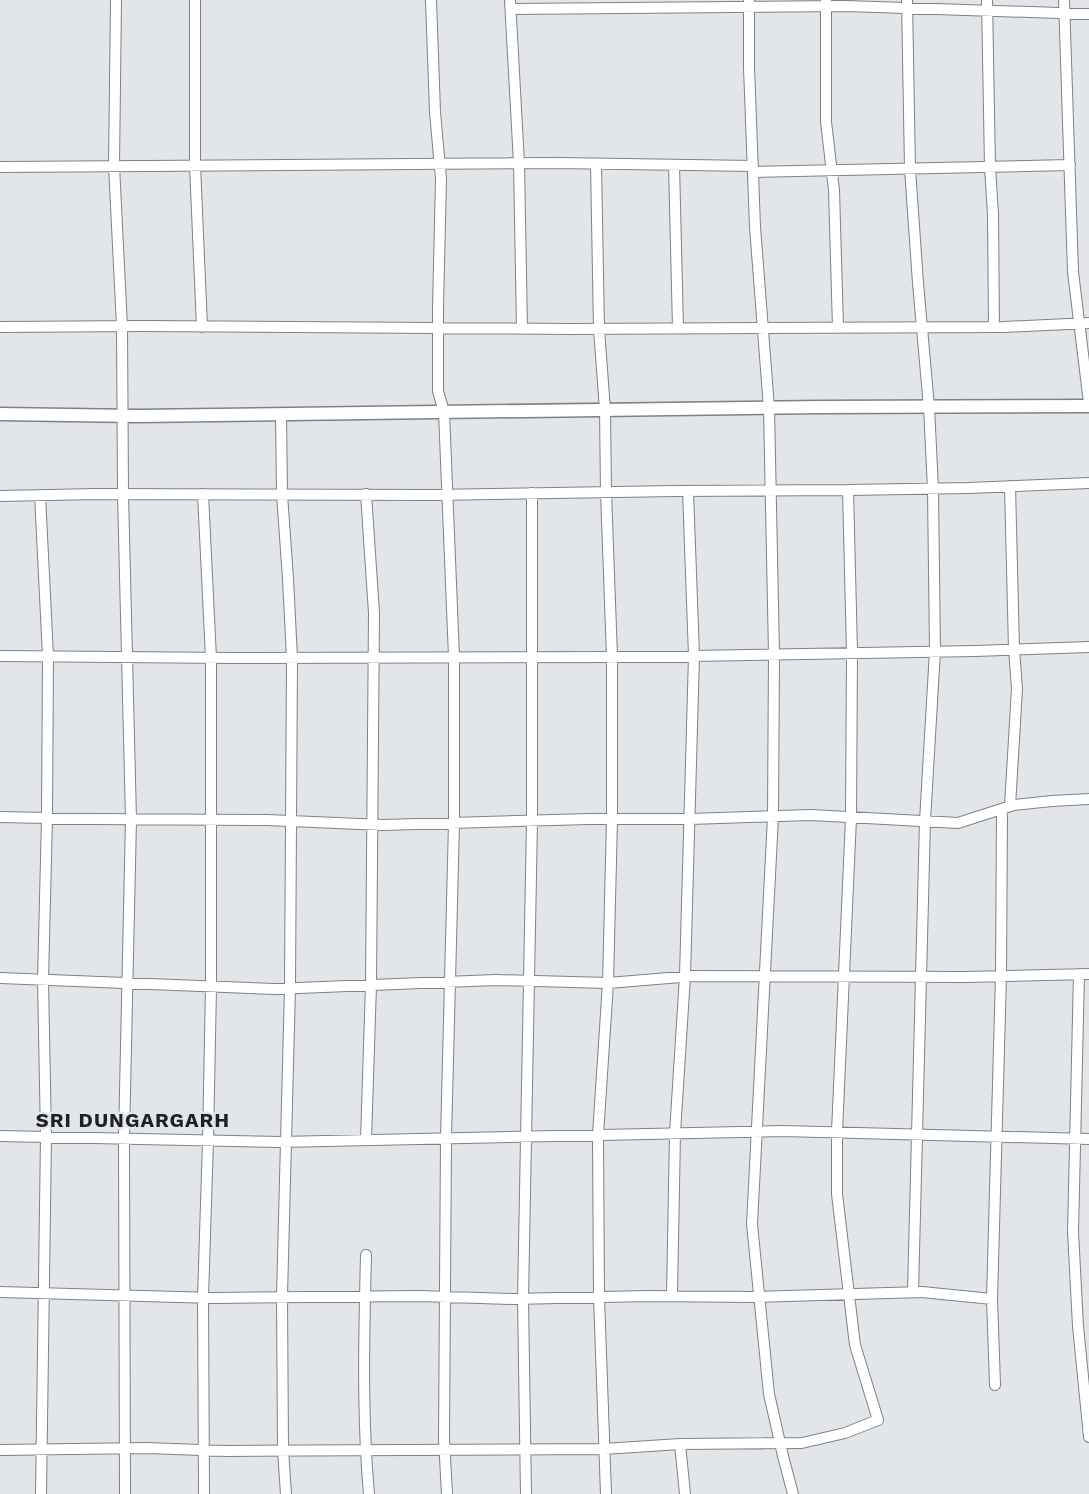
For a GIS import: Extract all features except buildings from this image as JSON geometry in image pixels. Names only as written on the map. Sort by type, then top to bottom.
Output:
[{"type":"street","points":[[116,0],[114,166],[122,326],[131,819],[124,1138],[125,1494]]},
{"type":"street","points":[[195,0],[196,165],[202,327]]},
{"type":"street","points":[[431,0],[435,112],[441,179],[438,391],[444,412],[454,657],[454,823],[446,1139],[444,1450],[447,1494]]},
{"type":"street","points":[[987,0],[994,327]]},
{"type":"street","points":[[0,414],[123,416],[1089,405],[1084,323],[1073,272],[1064,0]]},
{"type":"street","points":[[826,3],[826,122],[834,190],[838,328]]},
{"type":"street","points":[[522,328],[519,163],[511,4],[907,4],[988,11],[1089,14]]},
{"type":"street","points":[[749,4],[755,227],[769,408],[774,654],[773,817],[752,1224],[769,1394],[794,1494]]},
{"type":"street","points":[[907,4],[910,169],[929,407],[933,489],[935,651],[925,821],[913,1292]]},
{"type":"street","points":[[0,167],[519,163],[832,170],[1070,165]]},
{"type":"street","points":[[596,164],[599,329],[606,410],[606,492],[612,658],[612,819],[608,983],[598,1135],[599,1297],[606,1494]]},
{"type":"street","points":[[674,165],[678,328]]},
{"type":"street","points":[[0,327],[599,329],[994,327],[1084,323]]},
{"type":"street","points":[[281,414],[282,494],[292,658],[290,988],[282,1296],[283,1450],[286,1494]]},
{"type":"street","points":[[0,496],[933,489],[1089,483]]},
{"type":"street","points":[[995,1385],[992,1299],[1006,808],[1017,690],[1014,650],[1010,486]]},
{"type":"street","points":[[0,1450],[604,1449],[680,1444],[802,1443],[845,1433],[878,1420],[855,1345],[837,1194],[837,1132],[851,818],[852,652],[848,490]]},
{"type":"street","points":[[672,1296],[675,1133],[685,976],[694,656],[688,491]]},
{"type":"street","points":[[526,1494],[524,1299],[532,821],[532,493]]},
{"type":"street","points":[[203,494],[211,658],[212,986],[203,1298],[204,1494]]},
{"type":"street","points":[[366,494],[374,613],[371,986],[366,1140]]},
{"type":"street","points":[[40,495],[48,656],[43,980],[46,1137],[41,1494]]},
{"type":"street","points":[[0,656],[612,658],[1089,647]]},
{"type":"street","points":[[0,817],[373,824],[612,819],[690,820],[811,816],[958,823],[1006,808],[1052,801],[1089,799]]},
{"type":"street","points":[[0,978],[274,989],[495,980],[608,983],[685,976],[921,977],[1084,974],[1073,1232],[1078,1326],[1089,1437]]},
{"type":"street","points":[[0,1136],[286,1142],[675,1133],[837,1132],[1089,1138]]},
{"type":"street","points":[[366,1255],[366,1450],[369,1494]]},
{"type":"street","points":[[0,1292],[203,1298],[365,1296],[524,1299],[672,1296],[759,1297],[922,1292],[992,1299]]},
{"type":"street","points":[[680,1444],[685,1494]]},
{"type":"district","name":"SRI DUNGARGARH","points":[[133,1120]]}]
